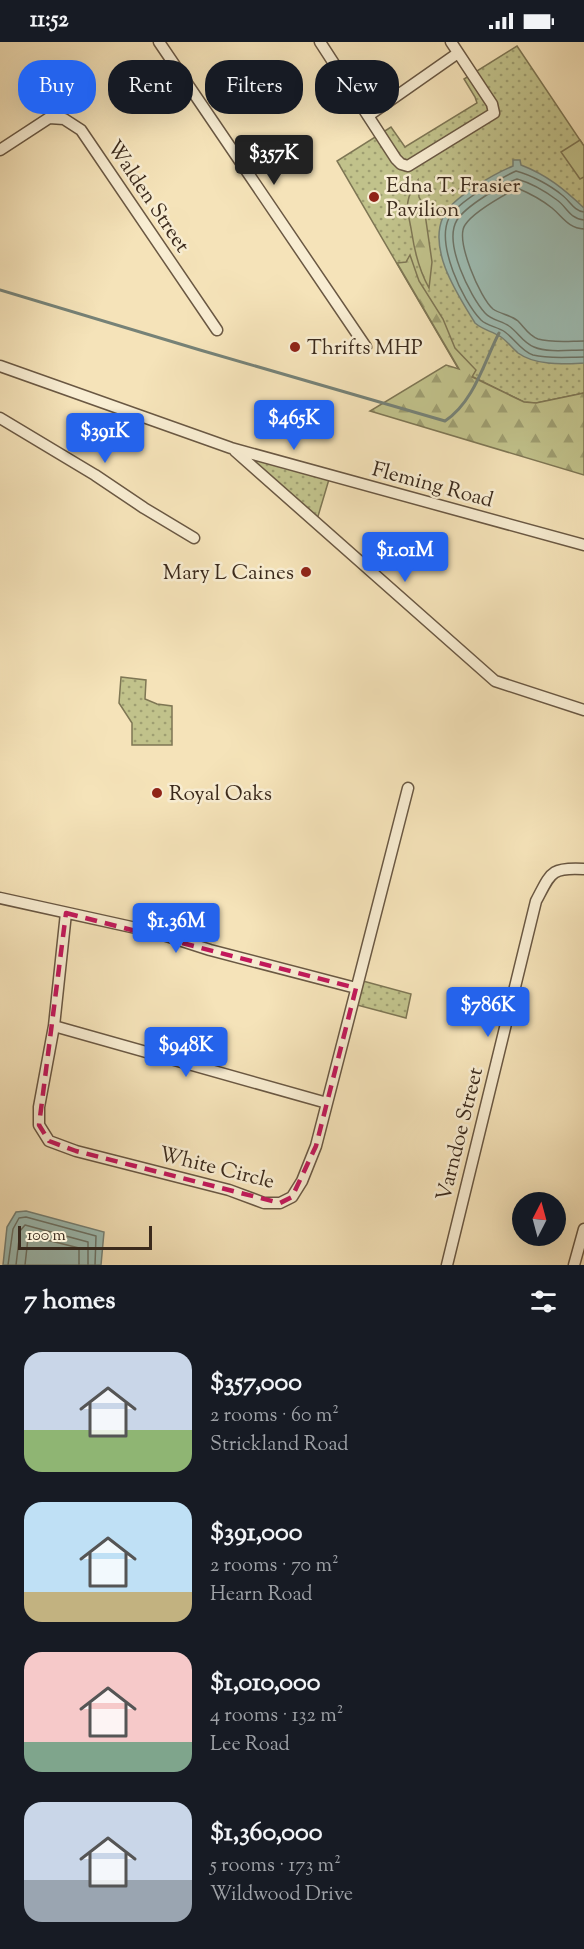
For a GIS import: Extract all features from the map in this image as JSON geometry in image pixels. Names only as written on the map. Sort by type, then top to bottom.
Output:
[{"type":"street","points":[[159,42],[366,347]]},
{"type":"street","points":[[320,42],[399,162],[408,166],[492,114],[494,109],[451,42]]},
{"type":"street","points":[[368,116],[458,53]]},
{"type":"street","name":"Walden Street","points":[[0,150],[49,118],[64,119],[81,130],[217,330]]},
{"type":"street","name":"Fleming Road","points":[[0,366],[231,448],[584,545]]},
{"type":"street","points":[[0,418],[194,538]]},
{"type":"street","points":[[231,448],[495,681],[584,710]]},
{"type":"street","name":"White Circle","points":[[66,913],[54,1026],[39,1107],[39,1125],[49,1141],[76,1151],[229,1190],[264,1203],[280,1203],[292,1197],[302,1181],[316,1146],[408,788]]},
{"type":"street","name":"Varndoe Street","points":[[447,1265],[536,901],[550,876],[563,867],[584,868]]},
{"type":"street","points":[[0,898],[154,932],[210,950],[356,988]]},
{"type":"street","points":[[54,1026],[327,1103]]},
{"type":"street","points":[[574,1265],[584,1229]]},
{"type":"highlighted area","points":[[66,913],[356,988],[316,1146],[292,1197],[280,1203],[76,1151],[49,1141],[39,1125]]},
{"type":"green space","points":[[517,46],[584,146],[584,393],[536,403],[524,402],[459,370],[337,161],[391,127],[405,147],[477,103],[464,79]]},
{"type":"green space","points":[[580,140],[584,146],[584,177],[580,179],[561,152]]},
{"type":"green space","points":[[418,180],[419,197],[424,207],[432,262],[429,288],[418,262],[408,212],[408,201]]},
{"type":"green space","points":[[410,255],[419,281],[443,319],[455,348],[476,370],[472,377],[524,402],[536,403],[584,393],[584,475],[370,411],[446,365],[459,369],[397,263],[406,262]]},
{"type":"green space","points":[[246,452],[330,476],[316,523],[243,458]]},
{"type":"green space","points":[[121,677],[146,680],[145,699],[157,704],[172,706],[172,745],[132,745],[132,723],[119,703]]},
{"type":"green space","points":[[363,981],[411,994],[406,1018],[357,1005]]},
{"type":"water","points":[[513,160],[520,160],[521,165],[555,183],[584,208],[584,363],[559,364],[533,360],[518,353],[501,337],[475,323],[453,286],[442,258],[439,230],[448,210],[464,195],[513,166]]},
{"type":"water","points":[[26,1211],[104,1232],[101,1265],[3,1265],[7,1227],[16,1212]]},
{"type":"waterway","points":[[0,290],[445,421],[464,403],[471,392],[499,333]]},
{"type":"place","name":"Edna T. Frasier Pavilion","points":[[374,197]]},
{"type":"place","name":"Thrifts MHP","points":[[295,347]]},
{"type":"place","name":"Mary L Caines","points":[[306,572]]},
{"type":"place","name":"Royal Oaks","points":[[157,793]]}]
